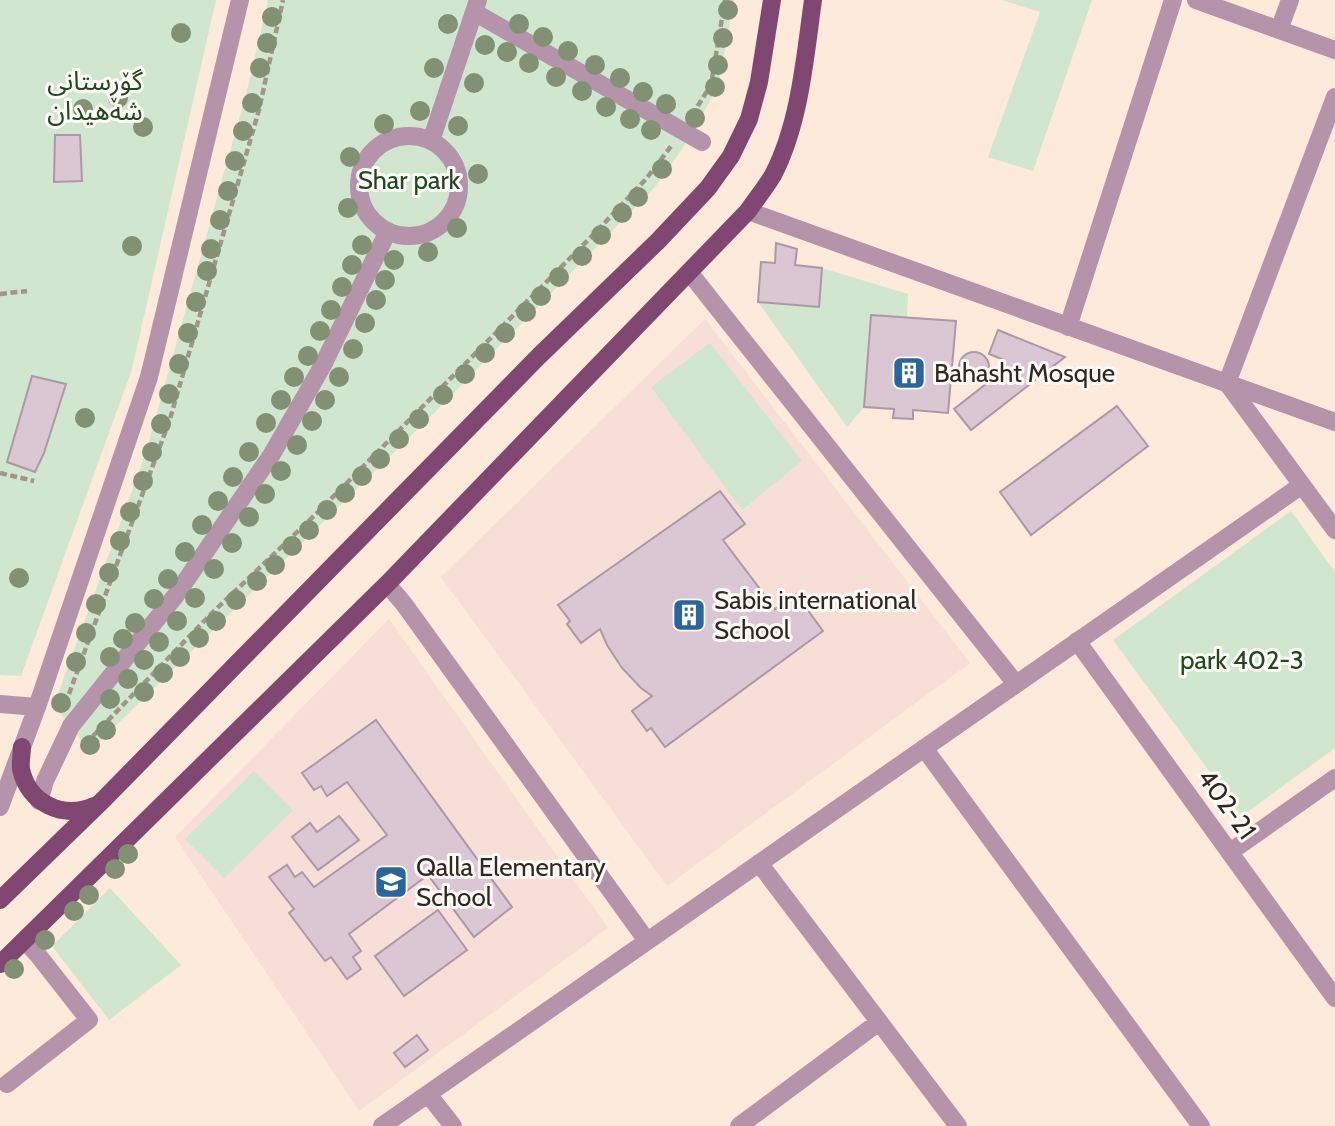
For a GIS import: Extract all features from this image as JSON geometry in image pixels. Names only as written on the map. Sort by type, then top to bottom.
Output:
[{"type":"main road","points":[[0,900],[708,188],[731,156],[749,119],[759,82],[772,0]]},
{"type":"main road","points":[[0,964],[387,584],[748,211],[772,176],[787,138],[797,104],[813,0]]},
{"type":"main road","points":[[22,747],[20,766],[26,786],[39,801],[58,810],[69,811],[80,811],[100,802]]},
{"type":"street","points":[[0,807],[37,707],[149,377],[240,0]]},
{"type":"street","points":[[1068,327],[1174,0]]},
{"type":"street","points":[[1196,0],[1335,50]]},
{"type":"street","points":[[1279,30],[1290,0]]},
{"type":"street","points":[[431,141],[476,6],[702,142]]},
{"type":"street","points":[[1227,383],[1335,97]]},
{"type":"street","points":[[400,136],[416,136],[431,141],[449,156],[459,177],[459,192],[454,207],[446,220],[433,230],[418,235],[388,231],[374,222],[359,195],[363,164],[372,151],[385,141],[400,136]]},
{"type":"street","points":[[748,211],[1335,422]]},
{"type":"street","points":[[39,801],[71,726],[176,595],[272,454],[323,365],[388,231]]},
{"type":"street","points":[[689,272],[1016,684]]},
{"type":"street","points":[[1227,383],[1335,530]]},
{"type":"street","points":[[382,1126],[1302,485]]},
{"type":"street","points":[[387,584],[647,942]]},
{"type":"street","name":"402-21","points":[[1077,641],[1335,998]]},
{"type":"street","points":[[0,704],[37,707]]},
{"type":"street","points":[[924,748],[1201,1126]]},
{"type":"street","points":[[1230,852],[1335,778]]},
{"type":"street","points":[[759,863],[958,1126]]},
{"type":"street","points":[[7,1084],[89,1020],[25,941]]},
{"type":"street","points":[[739,1126],[879,1023]]},
{"type":"street","points":[[428,1094],[453,1126]]},
{"type":"path","points":[[284,0],[260,110],[170,419],[67,699],[93,736],[646,179],[683,131],[711,85],[725,0]]},
{"type":"path","points":[[0,294],[27,292]]},
{"type":"path","points":[[0,473],[34,481]]},
{"type":"shaded area","points":[[705,319],[970,663],[667,886],[441,577]]},
{"type":"shaded area","name":"Qalla Elementary School","points":[[389,619],[608,928],[359,1111],[175,837]]},
{"type":"green space","name":"گۆڕستانی شەهیدان","points":[[0,0],[216,0],[132,369],[21,676],[0,675]]},
{"type":"green space","name":"Shar park","points":[[268,0],[734,0],[718,87],[682,149],[655,187],[433,414],[89,752],[54,705],[146,452],[248,87]]},
{"type":"green space","points":[[1002,0],[1092,0],[1033,171],[988,157],[1040,12]]},
{"type":"green space","points":[[822,268],[908,294],[907,318],[871,315],[864,407],[847,427],[758,302],[818,307]]},
{"type":"green space","points":[[710,343],[802,461],[742,510],[651,387]]},
{"type":"green space","name":"park 402-3","points":[[1291,511],[1335,572],[1335,748],[1242,816],[1113,640]]},
{"type":"green space","points":[[254,771],[293,810],[224,878],[185,839]]},
{"type":"green space","points":[[110,888],[181,965],[109,1020],[52,946]]},
{"type":"building","points":[[55,135],[80,135],[82,181],[54,182]]},
{"type":"building","points":[[776,243],[797,249],[795,265],[822,268],[819,307],[758,302],[761,262],[775,263]]},
{"type":"building","name":"Bahasht Mosque","points":[[871,315],[956,321],[948,413],[913,410],[913,419],[893,418],[894,409],[864,407]]},
{"type":"building","points":[[998,330],[1065,357],[971,430],[954,409],[1005,369],[1004,360],[989,354]]},
{"type":"building","points":[[974,352],[985,356],[989,367],[985,378],[974,382],[963,378],[959,367],[963,356]]},
{"type":"building","points":[[32,376],[66,384],[44,453],[35,472],[7,462]]},
{"type":"building","points":[[1117,406],[1148,446],[1031,535],[1000,492]]},
{"type":"building","name":"Sabis international School","points":[[720,491],[745,524],[723,540],[775,609],[796,594],[823,631],[665,747],[651,728],[647,731],[632,711],[652,696],[622,668],[600,629],[581,643],[567,624],[570,621],[558,605]]},
{"type":"building","points":[[376,720],[512,907],[474,937],[428,875],[349,934],[361,951],[353,957],[361,969],[347,979],[331,957],[325,961],[289,913],[294,909],[269,877],[287,865],[295,877],[302,872],[314,887],[387,835],[347,782],[327,796],[321,786],[314,790],[302,773]]},
{"type":"building","points":[[339,816],[359,840],[318,870],[292,837],[310,823],[317,832]]},
{"type":"building","points":[[438,910],[467,950],[404,996],[375,956]]},
{"type":"building","points":[[417,1035],[428,1050],[405,1067],[394,1053]]},
{"type":"place","name":"Bahasht Mosque","points":[[909,373]]},
{"type":"place","name":"Sabis international School","points":[[689,615]]},
{"type":"place","name":"Qalla Elementary School","points":[[391,882]]}]
